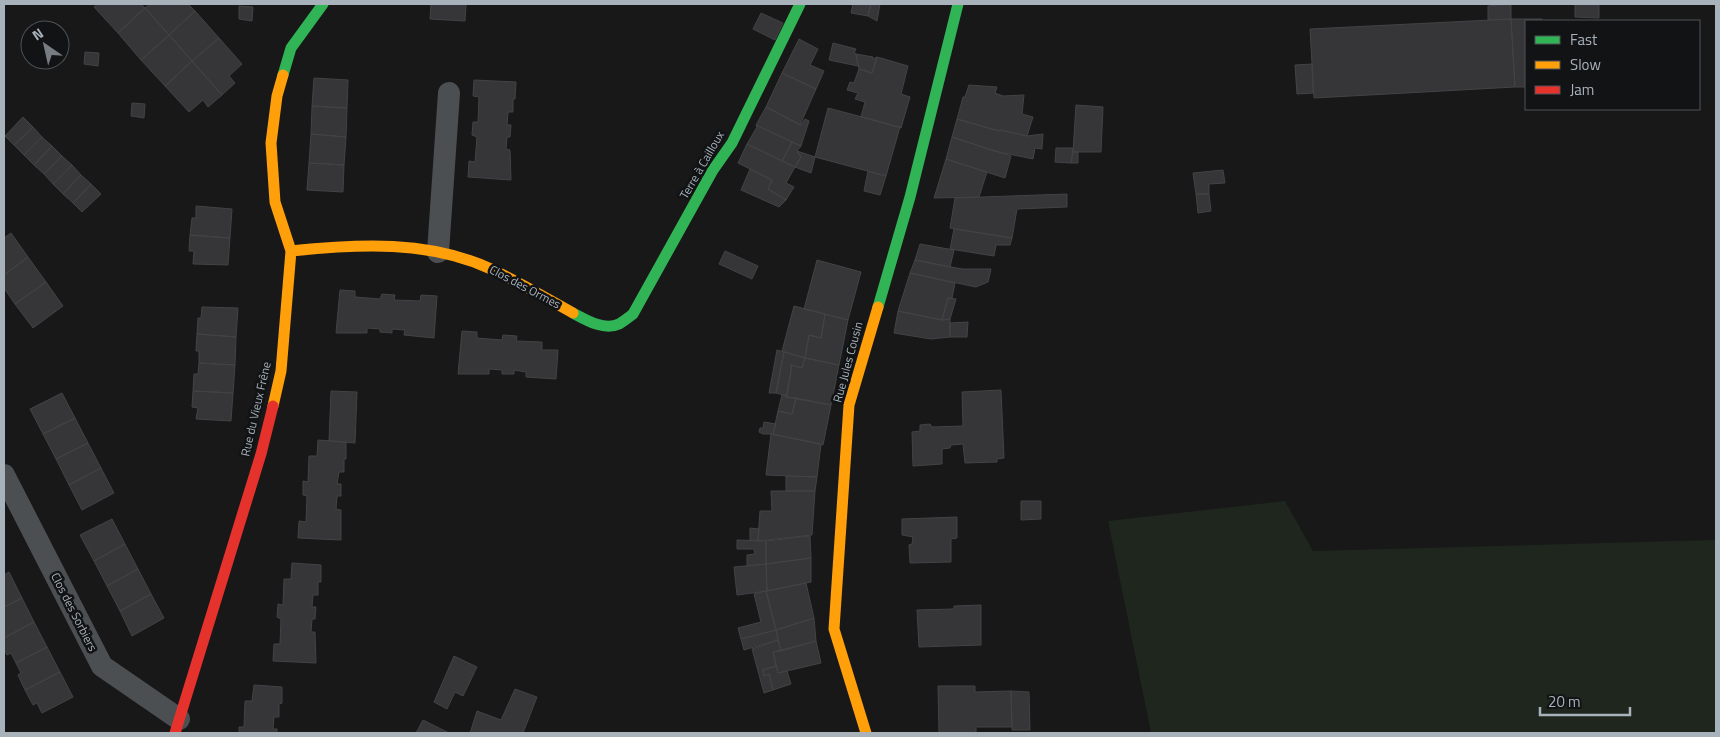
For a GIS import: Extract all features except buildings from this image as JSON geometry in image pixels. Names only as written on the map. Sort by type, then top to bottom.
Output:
[{"type":"street","name":"Rue du Vieux Frêne","points":[[177,726],[261,454],[281,370],[291,251],[275,202],[271,143],[275,106],[291,48],[323,4]]},
{"type":"street","name":"Terre à Cailloux","points":[[611,326],[625,320],[638,307],[713,170],[732,143],[800,4]]},
{"type":"street","name":"Rue Jules Cousin","points":[[866,733],[834,629],[850,405],[910,197],[958,4]]},
{"type":"street","points":[[438,252],[449,93]]},
{"type":"street","name":"Clos des Ormes","points":[[291,251],[361,245],[400,247],[438,252],[478,263],[590,322],[611,326]]},
{"type":"street","name":"Clos des Sorbiers","points":[[4,475],[102,666],[177,726]]},
{"type":"shaded area","points":[[1285,501],[1313,551],[1716,540],[1716,733],[1151,733],[1108,521]]},
{"type":"traffic: fast","points":[[283,75],[291,48],[323,4]]},
{"type":"traffic: fast","points":[[573,313],[595,324],[607,326],[619,324],[633,314],[713,170],[732,143],[800,4]]},
{"type":"traffic: fast","points":[[878,307],[910,197],[958,4]]},
{"type":"traffic: slow","points":[[273,406],[281,371],[291,251],[275,202],[271,143],[277,96],[283,75]]},
{"type":"traffic: slow","points":[[291,251],[393,246],[443,253],[491,269],[573,313]]},
{"type":"traffic: slow","points":[[866,733],[834,629],[849,405],[878,307]]},
{"type":"traffic: jam","points":[[175,733],[261,454],[273,406]]}]
